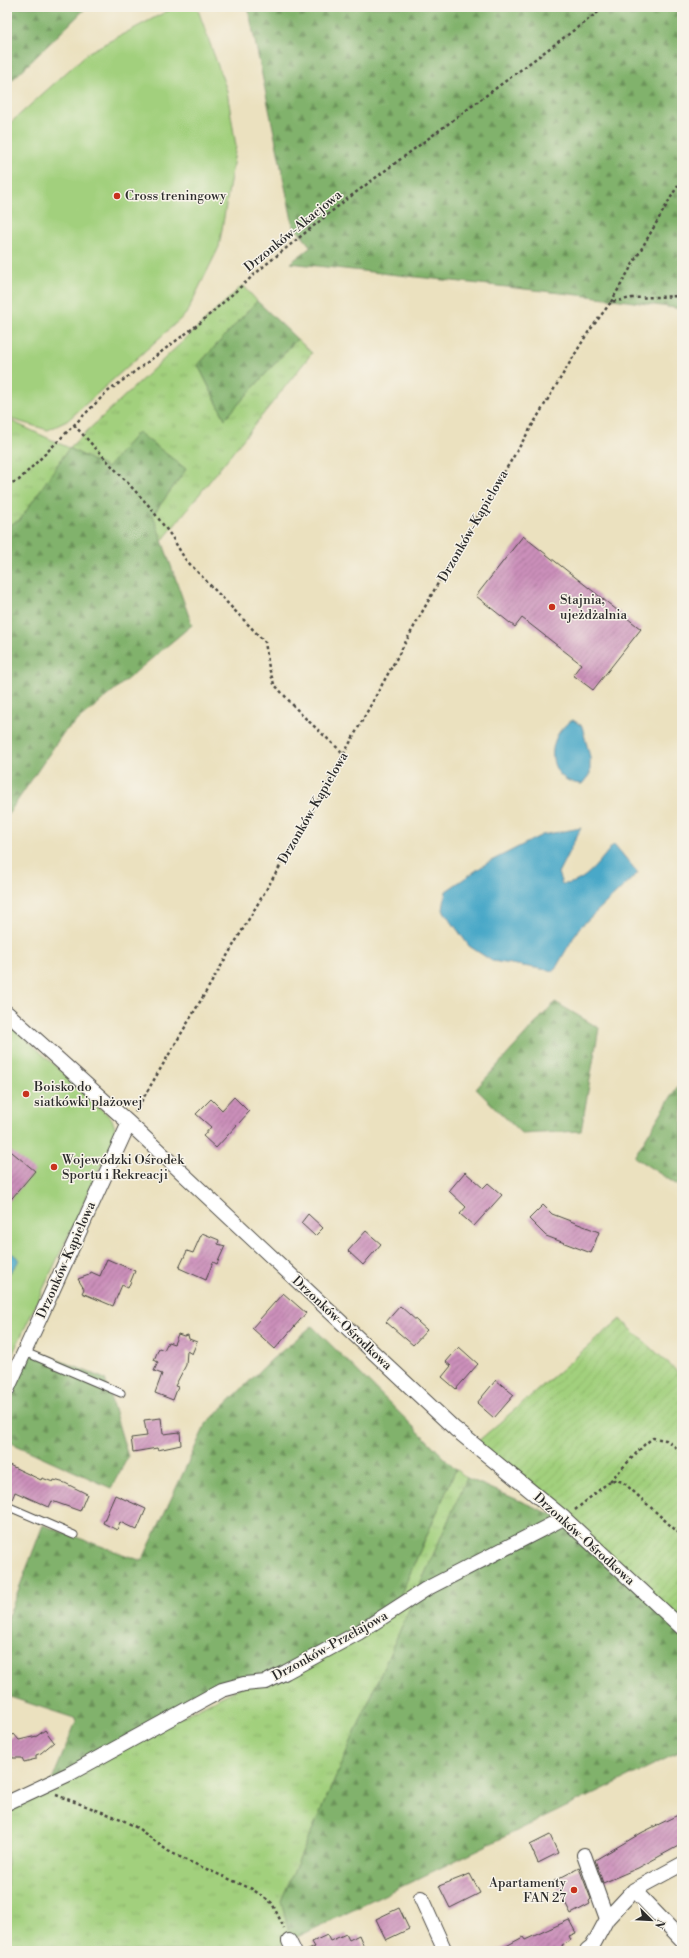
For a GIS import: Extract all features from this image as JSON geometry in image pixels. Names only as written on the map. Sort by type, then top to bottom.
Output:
[{"type":"street","name":"Drzonków-Ośrodkowa","points":[[7,1013],[129,1123],[455,1428],[564,1518],[682,1628]]},
{"type":"street","name":"Drzonków-Kąpielowa","points":[[8,1385],[25,1352],[129,1123]]},
{"type":"street","name":"Drzonków-Przełajowa","points":[[7,1803],[38,1789],[222,1690],[244,1684],[266,1682],[286,1672],[358,1633],[426,1589],[564,1518]]},
{"type":"street","points":[[584,1855],[607,1919]]},
{"type":"street","points":[[587,1951],[592,1946],[607,1919],[634,1890],[682,1864]]},
{"type":"street","points":[[634,1890],[682,1940]]},
{"type":"street","points":[[421,1898],[445,1951]]},
{"type":"lane","points":[[25,1352],[121,1394]]},
{"type":"lane","points":[[7,1506],[74,1535]]},
{"type":"path","name":"Drzonków-Akacjowa","points":[[7,485],[19,480],[106,393],[200,323],[264,266],[347,199],[605,7]]},
{"type":"path","name":"Drzonków-Kąpielowa","points":[[129,1123],[308,818],[446,570],[587,334],[611,302],[682,178]]},
{"type":"path","points":[[611,302],[632,298],[682,296]]},
{"type":"path","points":[[74,425],[150,507],[185,558],[266,642],[269,668],[274,684],[302,715],[344,754]]},
{"type":"path","points":[[564,1518],[610,1481],[645,1444],[653,1438],[666,1440],[682,1452]]},
{"type":"path","points":[[610,1481],[616,1480],[630,1486],[682,1536]]},
{"type":"path","points":[[38,1789],[121,1819],[139,1829],[168,1851],[252,1888],[272,1903],[292,1946]]},
{"type":"green space","points":[[7,7],[83,7],[85,9],[7,85]]},
{"type":"green space","name":"Cross treningowy","points":[[175,7],[197,7],[227,91],[236,146],[219,247],[186,314],[67,421],[48,430],[7,418],[7,126],[89,52]]},
{"type":"green space","points":[[248,7],[682,7],[682,309],[606,298],[290,263],[311,247],[293,225]]},
{"type":"green space","points":[[243,285],[257,301],[198,365],[225,419],[297,339],[312,353],[162,541],[153,515],[186,469],[107,468],[69,448]]},
{"type":"green space","points":[[257,301],[297,339],[225,419],[198,365]]},
{"type":"green space","points":[[7,419],[69,448],[20,520],[7,526]]},
{"type":"green space","points":[[138,432],[186,469],[153,515],[192,625],[64,732],[7,816],[7,526],[20,520],[69,448],[107,468]]},
{"type":"green space","points":[[555,1002],[599,1028],[581,1131],[522,1134],[476,1089]]},
{"type":"green space","name":"Wojewódzki Ośrodek Sportu i Rekreacji","points":[[7,1021],[112,1119],[115,1128],[114,1138],[7,1366]]},
{"type":"green space","points":[[682,1079],[682,1188],[634,1157]]},
{"type":"green space","points":[[620,1319],[682,1376],[682,1624],[477,1442]]},
{"type":"green space","points":[[312,1326],[456,1469],[393,1612],[291,1669],[217,1694],[51,1783],[77,1719],[10,1697],[7,1706],[7,1620],[43,1525],[142,1561],[206,1424],[270,1361]]},
{"type":"green space","points":[[27,1347],[105,1379],[128,1457],[111,1488],[7,1441],[7,1388]]},
{"type":"green space","points":[[456,1469],[467,1478],[281,1901],[291,1940],[269,1951],[7,1951],[7,1803],[393,1612]]},
{"type":"green space","points":[[467,1478],[574,1524],[682,1624],[682,1751],[291,1940],[281,1901]]},
{"type":"water","points":[[573,720],[582,726],[590,757],[590,774],[582,784],[570,781],[561,775],[555,767],[553,756],[557,736],[564,727]]},
{"type":"water","points":[[581,828],[558,873],[562,884],[570,883],[585,876],[614,844],[638,873],[579,928],[554,971],[492,961],[469,946],[443,910],[446,891],[487,863],[542,835]]},
{"type":"water","points":[[7,1249],[20,1260],[7,1276]]},
{"type":"building","name":"Stajnia, ujeżdżalnia","points":[[523,536],[641,629],[593,690],[573,675],[581,664],[522,618],[515,627],[476,596]]},
{"type":"building","points":[[234,1097],[249,1112],[216,1148],[203,1136],[211,1127],[196,1114],[211,1099],[222,1110]]},
{"type":"building","points":[[7,1148],[35,1171],[7,1204]]},
{"type":"building","points":[[465,1172],[483,1188],[488,1183],[502,1195],[474,1226],[460,1214],[466,1207],[449,1191]]},
{"type":"building","points":[[543,1205],[552,1214],[599,1232],[591,1253],[546,1236],[529,1219]]},
{"type":"building","points":[[308,1214],[323,1228],[315,1236],[301,1223]]},
{"type":"building","points":[[366,1231],[381,1244],[363,1265],[348,1251]]},
{"type":"building","points":[[202,1233],[219,1240],[218,1244],[225,1246],[217,1264],[213,1262],[206,1280],[179,1268],[187,1251],[193,1253]]},
{"type":"building","points":[[107,1259],[135,1271],[128,1288],[122,1285],[113,1306],[82,1293],[84,1289],[78,1279],[89,1275],[91,1272],[100,1276]]},
{"type":"building","points":[[283,1293],[306,1313],[275,1349],[252,1328]]},
{"type":"building","points":[[400,1306],[427,1330],[413,1345],[386,1322]]},
{"type":"building","points":[[178,1334],[184,1336],[188,1335],[189,1339],[197,1342],[192,1354],[187,1351],[186,1365],[175,1386],[178,1387],[173,1400],[155,1393],[162,1374],[154,1371],[158,1362],[154,1360],[159,1348],[164,1350],[168,1342],[174,1344]]},
{"type":"building","points":[[459,1347],[478,1364],[456,1389],[442,1377],[451,1366],[446,1362]]},
{"type":"building","points":[[496,1380],[514,1395],[494,1418],[477,1403]]},
{"type":"building","points":[[161,1418],[163,1434],[180,1432],[181,1445],[158,1450],[157,1448],[133,1452],[131,1438],[147,1436],[144,1420]]},
{"type":"building","points":[[7,1464],[41,1480],[42,1478],[53,1482],[54,1480],[65,1483],[87,1494],[80,1511],[52,1501],[49,1507],[15,1492],[11,1502],[7,1501]]},
{"type":"building","points":[[115,1495],[146,1509],[137,1530],[120,1522],[117,1530],[103,1523]]},
{"type":"building","points":[[45,1730],[54,1742],[41,1753],[36,1755],[36,1759],[24,1762],[22,1758],[13,1758],[7,1751],[7,1740],[14,1734],[19,1740],[37,1736]]},
{"type":"building","points":[[682,1813],[682,1844],[638,1868],[603,1883],[595,1860],[643,1832]]},
{"type":"building","points":[[550,1835],[558,1853],[538,1863],[530,1845]]},
{"type":"building","name":"Apartamenty FAN 27","points":[[579,1868],[591,1899],[589,1901],[590,1904],[571,1914],[554,1881]]},
{"type":"building","points":[[470,1874],[480,1893],[450,1908],[439,1886]]},
{"type":"building","points":[[399,1908],[409,1929],[386,1940],[376,1919]]},
{"type":"building","points":[[569,1920],[576,1933],[569,1936],[571,1940],[562,1945],[563,1948],[557,1951],[497,1951],[523,1937],[525,1940]]},
{"type":"building","points":[[346,1934],[349,1940],[359,1935],[364,1947],[356,1951],[306,1951],[315,1947],[312,1942],[327,1935],[330,1941]]},
{"type":"place","name":"Cross treningowy","points":[[117,196]]},
{"type":"place","name":"Stajnia, ujeżdżalnia","points":[[552,607]]},
{"type":"place","name":"Boisko do siatkówki plażowej","points":[[26,1094]]},
{"type":"place","name":"Wojewódzki Ośrodek Sportu i Rekreacji","points":[[54,1167]]},
{"type":"place","name":"Apartamenty FAN 27","points":[[574,1890]]}]
